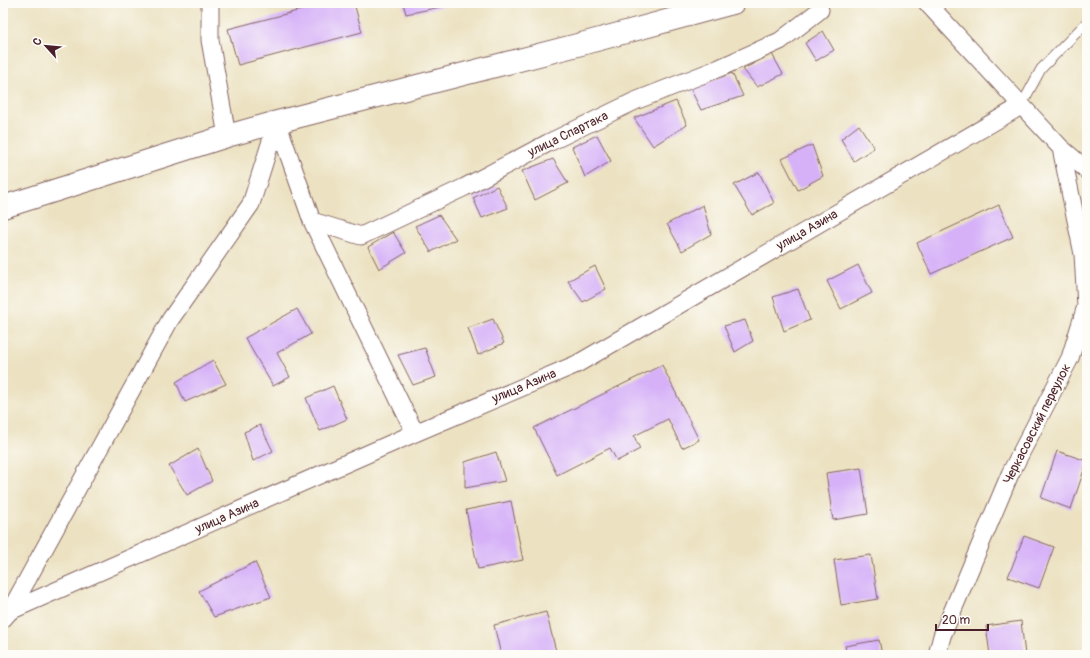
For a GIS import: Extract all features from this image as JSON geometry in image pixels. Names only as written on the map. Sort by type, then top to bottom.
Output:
[{"type":"main road","points":[[3,207],[227,136],[277,122],[582,44],[733,3]]},
{"type":"street","points":[[210,3],[210,40],[227,136]]},
{"type":"street","points":[[927,3],[1061,148],[1087,170]]},
{"type":"street","name":"улица Спартака","points":[[312,221],[361,236],[465,188],[548,143],[635,101],[717,69],[780,41],[820,10]]},
{"type":"street","name":"улица Азина","points":[[7,615],[415,433],[577,364],[1021,106]]},
{"type":"street","points":[[277,122],[312,221],[415,433]]},
{"type":"street","points":[[7,615],[170,320],[251,204],[277,122]]},
{"type":"street","name":"Черкасовский переулок","points":[[937,655],[942,636],[1010,474],[1070,358],[1086,306],[1083,254],[1061,148]]},
{"type":"lane","points":[[1021,106],[1041,69],[1087,22]]},
{"type":"building","points":[[328,3],[354,3],[362,32],[238,65],[228,29]]},
{"type":"building","points":[[403,3],[455,3],[455,4],[406,14]]},
{"type":"building","points":[[823,31],[834,50],[816,61],[805,43]]},
{"type":"building","points":[[772,54],[783,74],[757,87],[743,69]]},
{"type":"building","points":[[732,73],[743,96],[701,110],[690,88]]},
{"type":"building","points":[[676,101],[687,125],[653,146],[634,118]]},
{"type":"building","points":[[859,125],[874,148],[854,161],[841,139]]},
{"type":"building","points":[[597,135],[611,161],[585,177],[572,147]]},
{"type":"building","points":[[812,145],[823,176],[798,190],[782,159]]},
{"type":"building","points":[[553,159],[568,183],[535,200],[522,171]]},
{"type":"building","points":[[759,172],[774,203],[752,215],[734,185]]},
{"type":"building","points":[[497,186],[508,208],[482,218],[473,198]]},
{"type":"building","points":[[703,205],[711,234],[682,251],[667,224]]},
{"type":"building","points":[[999,205],[1013,237],[931,274],[917,243]]},
{"type":"building","points":[[439,215],[456,239],[431,252],[415,226]]},
{"type":"building","points":[[393,232],[406,253],[379,269],[368,247]]},
{"type":"building","points":[[858,265],[872,293],[841,309],[827,281]]},
{"type":"building","points":[[595,266],[606,289],[583,302],[568,281]]},
{"type":"building","points":[[798,289],[810,320],[784,331],[773,297]]},
{"type":"building","points":[[297,309],[311,334],[277,353],[290,377],[273,386],[245,338]]},
{"type":"building","points":[[493,319],[504,343],[478,355],[468,328]]},
{"type":"building","points":[[745,320],[753,341],[735,352],[724,326]]},
{"type":"building","points":[[425,348],[436,377],[413,385],[398,355]]},
{"type":"building","points":[[213,360],[226,384],[185,402],[176,382]]},
{"type":"building","points":[[662,365],[699,440],[682,448],[668,419],[634,436],[640,449],[617,461],[610,448],[557,475],[534,428]]},
{"type":"building","points":[[333,386],[347,419],[320,431],[306,398]]},
{"type":"building","points":[[260,425],[273,451],[253,461],[244,432]]},
{"type":"building","points":[[198,449],[212,481],[187,495],[169,466]]},
{"type":"building","points":[[1057,451],[1087,461],[1071,509],[1041,498]]},
{"type":"building","points":[[496,452],[505,481],[465,488],[465,462]]},
{"type":"building","points":[[861,468],[868,514],[833,520],[826,473]]},
{"type":"building","points":[[511,501],[523,560],[478,569],[466,510]]},
{"type":"building","points":[[1024,536],[1054,547],[1039,588],[1008,577]]},
{"type":"building","points":[[871,555],[878,599],[841,605],[834,560]]},
{"type":"building","points":[[255,562],[271,597],[214,617],[199,591]]},
{"type":"building","points":[[546,612],[557,655],[501,655],[494,625]]},
{"type":"building","points":[[1021,621],[1025,655],[990,655],[986,626]]},
{"type":"building","points":[[879,640],[882,655],[847,655],[845,646]]}]
